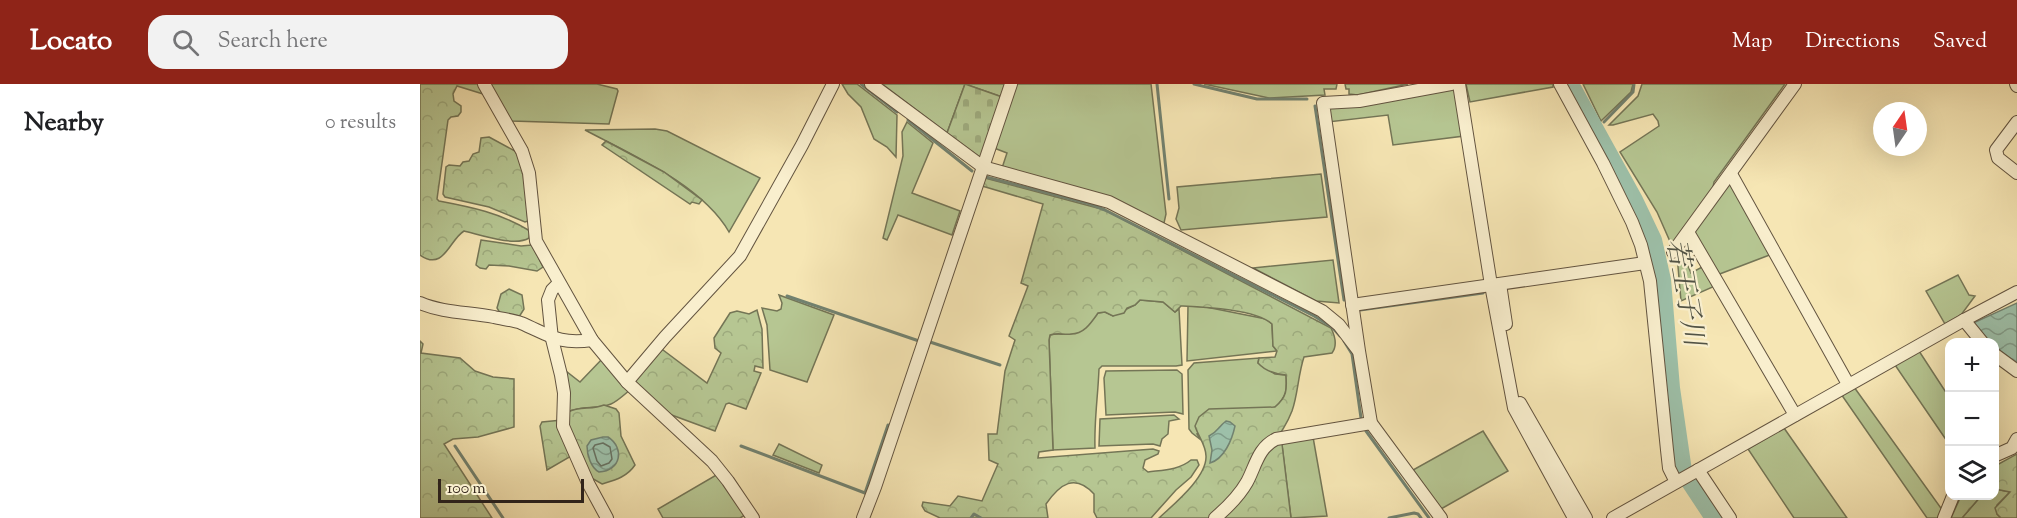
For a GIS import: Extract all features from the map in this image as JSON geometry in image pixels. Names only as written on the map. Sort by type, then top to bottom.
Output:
[{"type":"street","points":[[484,84],[522,151],[530,173],[536,241],[592,340],[627,381],[712,461],[728,481],[751,518]]},
{"type":"street","points":[[627,381],[740,256],[833,84]]},
{"type":"street","points":[[871,84],[983,167],[1109,202],[1322,311],[1339,325],[1359,351]]},
{"type":"street","points":[[863,518],[1011,84]]},
{"type":"street","points":[[1441,518],[1371,423],[1323,103],[1359,101],[1451,84]]},
{"type":"street","points":[[1459,84],[1495,285],[1514,408],[1574,518]]},
{"type":"street","points":[[1560,84],[1632,222],[1645,263],[1650,281],[1667,450],[1670,468],[1677,481]]},
{"type":"street","points":[[1673,252],[1795,84]]},
{"type":"street","points":[[2017,122],[1996,150],[1998,158],[2017,173]]},
{"type":"street","points":[[1731,174],[1848,384]]},
{"type":"street","points":[[1688,232],[1795,415]]},
{"type":"street","points":[[1352,305],[1645,263]]},
{"type":"street","points":[[559,283],[552,290],[548,300],[552,339],[564,393],[563,426],[588,483],[607,518]]},
{"type":"street","points":[[1495,285],[1520,403],[1586,518]]},
{"type":"street","points":[[1613,518],[1848,384],[2017,292]]},
{"type":"street","points":[[420,303],[434,309],[490,316],[519,323],[552,339],[581,342],[592,340]]},
{"type":"street","points":[[1964,320],[1979,338]]},
{"type":"street","points":[[1999,357],[2017,371]]},
{"type":"street","points":[[1215,518],[1233,502],[1247,482],[1261,450],[1267,443],[1276,439],[1371,423]]},
{"type":"street","points":[[1999,454],[2012,448],[2017,439]]},
{"type":"street","points":[[1696,471],[1730,518]]},
{"type":"street","points":[[1944,518],[1951,500]]},
{"type":"green space","points":[[420,84],[478,84],[483,94],[457,86],[453,94],[454,101],[461,106],[461,112],[458,116],[448,120],[437,199],[508,220],[530,231],[529,238],[507,241],[464,231],[441,257],[435,260],[420,255]]},
{"type":"green space","points":[[490,84],[597,84],[618,91],[609,124],[511,121]]},
{"type":"green space","points":[[842,84],[857,84],[897,115],[896,157],[887,147],[874,139],[861,107]]},
{"type":"green space","points":[[882,84],[965,84],[947,133]]},
{"type":"green space","points":[[965,84],[1009,84],[1005,98]]},
{"type":"green space","points":[[965,84],[1005,98],[981,158],[947,133]]},
{"type":"green space","points":[[1016,84],[1151,84],[1166,214],[1164,223],[1002,168],[1007,153],[994,148]]},
{"type":"green space","points":[[1204,84],[1337,84],[1336,89],[1324,89],[1325,95],[1269,98]]},
{"type":"green space","points":[[1345,84],[1408,84],[1358,95],[1349,94],[1349,89],[1346,89]]},
{"type":"green space","points":[[1466,84],[1553,84],[1553,87],[1470,102]]},
{"type":"green space","points":[[1583,84],[1633,84],[1631,92],[1601,121]]},
{"type":"green space","points":[[1642,84],[1785,84],[1714,182],[1712,193],[1672,246],[1657,212],[1620,152],[1659,126],[1658,121],[1653,114],[1609,125],[1638,96]]},
{"type":"green space","points":[[1456,88],[1464,136],[1393,145],[1388,115],[1328,122],[1329,105]]},
{"type":"green space","points":[[907,122],[933,143],[912,193],[960,211],[952,235],[898,215],[887,240],[883,238],[903,156],[902,132]]},
{"type":"green space","points":[[655,129],[667,131],[760,178],[729,232],[717,215],[684,186],[644,161],[585,130]]},
{"type":"green space","points":[[489,137],[515,151],[520,160],[524,173],[528,221],[525,222],[489,207],[445,197],[443,194],[446,167],[460,166],[463,162],[469,161],[473,154],[479,152],[481,138]]},
{"type":"green space","points":[[606,141],[664,172],[702,200],[699,204],[692,202],[690,204],[602,145]]},
{"type":"green space","points":[[1321,174],[1327,217],[1181,230],[1176,219],[1179,208],[1177,187]]},
{"type":"green space","points":[[985,178],[1105,210],[1331,328],[1335,340],[1332,353],[1304,357],[1294,405],[1286,424],[1256,467],[1210,518],[1159,518],[1196,481],[1205,464],[1205,448],[1195,426],[1199,417],[1209,409],[1275,407],[1284,396],[1286,375],[1270,372],[1258,363],[1259,358],[1275,357],[1277,351],[1273,346],[1272,324],[1242,312],[1181,306],[1175,312],[1163,302],[1140,300],[1127,308],[1124,313],[1113,316],[1105,312],[1098,313],[1087,327],[1076,334],[1050,335],[1053,450],[1039,452],[1038,458],[1153,449],[1159,451],[1158,454],[1145,460],[1143,468],[1148,472],[1171,469],[1191,460],[1197,460],[1199,465],[1191,477],[1151,518],[1097,518],[1094,512],[1094,494],[1080,484],[1074,483],[1062,487],[1046,504],[1048,518],[940,518],[925,511],[922,506],[923,502],[950,506],[958,496],[982,501],[998,464],[989,460],[988,434],[997,434],[1005,371],[1015,340],[1009,336],[1028,286],[1021,283],[1043,204],[982,186]]},
{"type":"green space","points":[[1730,179],[1772,254],[1717,275],[1693,232]]},
{"type":"green space","points":[[481,240],[521,246],[532,245],[543,267],[537,271],[509,266],[489,265],[486,269],[480,268],[476,265]]},
{"type":"green space","points":[[1681,249],[1691,273],[1704,266],[1715,286],[1681,301],[1677,255]]},
{"type":"green space","points":[[1333,260],[1339,303],[1316,301],[1253,268]]},
{"type":"green space","points":[[1958,275],[1969,295],[1975,296],[1961,315],[1945,324],[1926,291]]},
{"type":"green space","points":[[509,289],[522,295],[524,309],[519,317],[500,313],[497,308],[501,294]]},
{"type":"green space","points":[[779,295],[834,315],[807,382],[770,370],[767,325],[762,308],[777,311],[781,309],[782,303]]},
{"type":"green space","points":[[1140,300],[1163,302],[1175,312],[1179,309],[1182,365],[1102,366],[1099,369],[1095,448],[1053,450],[1050,335],[1075,333],[1086,326],[1098,313],[1105,312],[1113,316]]},
{"type":"green space","points":[[1188,306],[1206,307],[1266,319],[1272,324],[1273,346],[1277,351],[1187,361]]},
{"type":"green space","points":[[757,310],[762,329],[763,368],[755,366],[754,371],[761,373],[746,409],[726,404],[715,431],[669,414],[634,381],[659,347],[707,383],[721,353],[715,348],[714,338],[730,313],[737,311],[749,314]]},
{"type":"green space","points":[[420,341],[423,344],[421,353],[460,358],[475,371],[493,377],[514,379],[514,427],[478,437],[453,439],[444,444],[492,518],[420,518]]},
{"type":"green space","points":[[1919,351],[1945,391],[1945,438],[1895,365]]},
{"type":"green space","points":[[1259,358],[1258,363],[1275,374],[1286,375],[1282,400],[1275,407],[1197,434],[1201,440],[1192,433],[1189,429],[1188,370],[1194,363]]},
{"type":"green space","points":[[602,359],[631,389],[611,404],[568,412],[562,368],[580,382]]},
{"type":"green space","points":[[1177,370],[1182,374],[1183,414],[1175,412],[1106,415],[1104,378],[1106,371]]},
{"type":"green space","points":[[1854,387],[1943,511],[1941,518],[1927,518],[1841,394]]},
{"type":"green space","points":[[604,405],[616,409],[619,413],[621,436],[635,465],[624,475],[602,484],[588,476],[566,427],[568,412]]},
{"type":"green space","points":[[1174,415],[1179,419],[1169,421],[1168,434],[1162,439],[1160,446],[1153,444],[1099,446],[1100,419]]},
{"type":"green space","points":[[562,420],[573,455],[547,470],[540,426],[542,422]]},
{"type":"green space","points":[[1784,428],[1847,518],[1794,518],[1748,449]]},
{"type":"green space","points":[[1483,431],[1508,471],[1441,509],[1413,470]]},
{"type":"green space","points":[[1313,437],[1327,516],[1291,518],[1282,445],[1275,442]]},
{"type":"green space","points":[[1275,442],[1282,444],[1291,518],[1221,518],[1264,452]]},
{"type":"green space","points":[[779,444],[822,465],[819,473],[773,455]]},
{"type":"green space","points":[[2017,454],[2017,518],[2001,518],[1995,508],[2010,492],[1999,490],[1999,464]]},
{"type":"green space","points":[[718,474],[747,514],[740,518],[663,518],[658,509]]},
{"type":"green space","points":[[1999,490],[2010,492],[1997,505],[1997,514],[2001,518],[1962,518],[1978,500],[1999,500]]},
{"type":"green space","points":[[1959,500],[1978,500],[1962,518],[1951,518]]},
{"type":"water","points":[[2017,303],[2017,363],[1999,350],[1999,338],[1985,338],[1971,324]]},
{"type":"water","points":[[1226,421],[1235,426],[1232,437],[1219,458],[1210,463],[1212,450],[1209,436]]},
{"type":"water","points":[[608,437],[617,447],[618,458],[612,468],[599,472],[590,461],[587,446],[591,440]]},
{"type":"waterway","points":[[861,84],[897,112]]},
{"type":"waterway","points":[[1157,84],[1169,199]]},
{"type":"waterway","points":[[1194,84],[1257,99],[1307,99]]},
{"type":"waterway","name":"若王子川","points":[[1570,84],[1634,200],[1653,240],[1662,280],[1671,388],[1683,471],[1714,518]]},
{"type":"waterway","points":[[1604,122],[1633,92],[1634,84]]},
{"type":"waterway","points":[[1315,106],[1344,300]]},
{"type":"waterway","points":[[908,120],[972,171]]},
{"type":"waterway","points":[[986,177],[1105,210],[1314,316],[1332,327],[1340,336]]},
{"type":"waterway","points":[[1360,310],[1483,293]]},
{"type":"waterway","points":[[787,296],[919,341],[920,338]]},
{"type":"waterway","points":[[1344,341],[1352,354],[1361,418]]},
{"type":"waterway","points":[[930,342],[1000,365]]},
{"type":"waterway","points":[[865,493],[888,425]]},
{"type":"waterway","points":[[1366,431],[1429,518]]},
{"type":"waterway","points":[[455,446],[503,518]]},
{"type":"waterway","points":[[741,446],[865,493]]},
{"type":"waterway","points":[[1389,518],[1414,513],[1421,518]]},
{"type":"waterway","points":[[971,518],[974,514],[981,518]]}]
